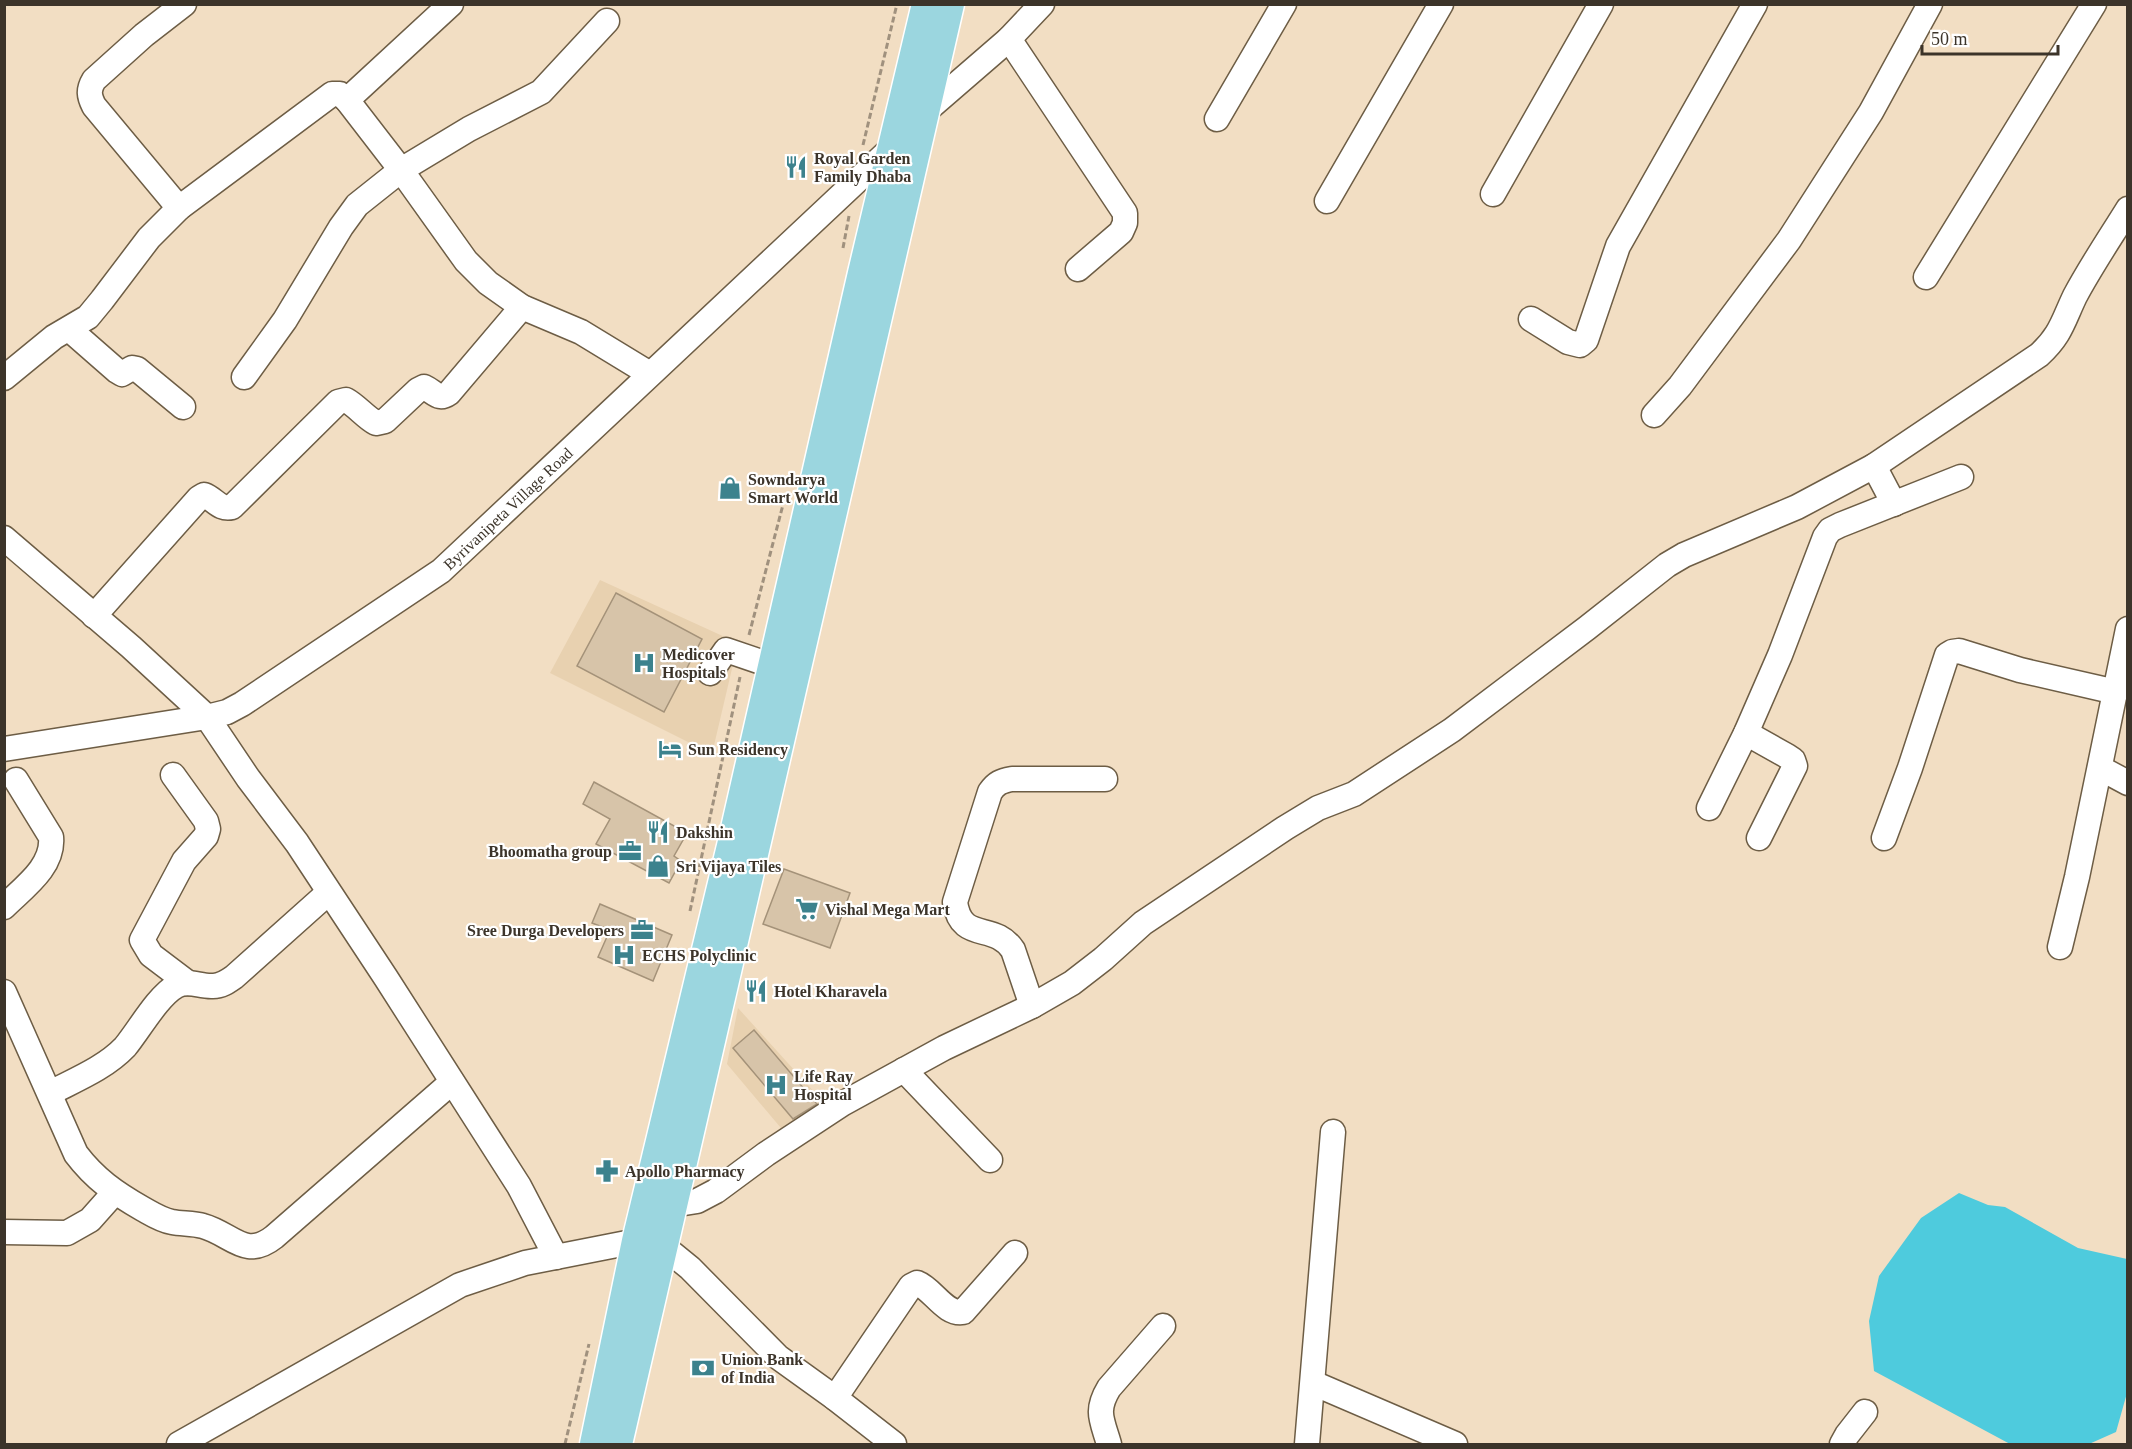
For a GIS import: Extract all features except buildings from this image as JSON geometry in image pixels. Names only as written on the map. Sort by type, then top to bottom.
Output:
[{"type":"main road","points":[[617,1444],[650,1243],[773,666],[927,4]]},
{"type":"main road","points":[[595,1444],[650,1243],[672,1205],[949,4]]},
{"type":"street","points":[[179,208],[94,106],[89,96],[94,80],[144,35],[184,4]]},
{"type":"street","points":[[347,100],[451,4]]},
{"type":"street","name":"Byrivanipeta Village Road","points":[[4,749],[227,712],[441,571],[895,145],[924,111],[1009,39],[1042,4]]},
{"type":"street","points":[[1217,119],[1284,4]]},
{"type":"street","points":[[1327,201],[1441,4]]},
{"type":"street","points":[[1493,194],[1601,4]]},
{"type":"street","points":[[1531,319],[1568,342],[1580,345],[1586,340],[1618,246],[1755,4]]},
{"type":"street","points":[[1654,415],[1680,386],[1789,240],[1871,112],[1930,4]]},
{"type":"street","points":[[1926,277],[2094,4]]},
{"type":"street","points":[[244,377],[285,320],[340,227],[357,205],[402,170],[469,129],[542,92],[607,21]]},
{"type":"street","points":[[1009,39],[1125,213],[1125,223],[1121,232],[1078,269]]},
{"type":"street","points":[[4,378],[54,337],[88,317],[149,238],[179,208],[332,94],[340,94],[347,100],[402,170],[466,261],[488,283],[522,307],[581,332],[650,374]]},
{"type":"street","points":[[672,1205],[697,1201],[716,1191],[766,1154],[842,1104],[944,1048],[1032,1006],[1072,982],[1103,959],[1143,923],[1285,828],[1318,808],[1354,794],[1452,730],[1667,565],[1684,555],[1797,507],[1874,466],[2039,355],[2054,342],[2061,331],[2075,296],[2127,209]]},
{"type":"street","points":[[94,616],[199,498],[204,495],[209,496],[220,506],[232,507],[339,402],[346,400],[354,404],[376,423],[385,421],[424,387],[440,398],[443,397],[449,393],[522,307]]},
{"type":"street","points":[[69,328],[117,371],[122,374],[132,368],[137,369],[183,407]]},
{"type":"street","points":[[1874,466],[1894,504]]},
{"type":"street","points":[[1709,808],[1746,733],[1780,655],[1825,537],[1840,525],[1961,477]]},
{"type":"street","points":[[4,538],[207,717],[248,778],[297,843],[386,978],[519,1186],[556,1257]]},
{"type":"street","points":[[2060,947],[2100,768],[2127,629]]},
{"type":"street","points":[[710,673],[726,650],[773,666]]},
{"type":"street","points":[[1884,838],[1944,664],[1947,656],[1952,652],[1959,651],[2020,670],[2116,692]]},
{"type":"street","points":[[1746,733],[1793,760],[1795,766],[1759,838]]},
{"type":"street","points":[[2100,768],[2127,783]]},
{"type":"street","points":[[173,775],[206,821],[208,829],[206,836],[184,861],[142,940],[151,955],[188,982],[214,987],[224,984],[328,893]]},
{"type":"street","points":[[1032,1006],[1013,950],[1008,942],[998,936],[969,928],[961,923],[957,915],[955,902],[990,792],[995,785],[1012,779],[1105,779]]},
{"type":"street","points":[[4,907],[36,876],[48,860],[52,847],[51,837],[16,780]]},
{"type":"street","points":[[50,1094],[106,1063],[124,1048],[166,994],[188,982]]},
{"type":"street","points":[[4,992],[76,1154],[88,1170],[114,1193],[160,1218],[173,1222],[203,1225],[245,1246],[255,1247],[274,1237],[452,1082]]},
{"type":"street","points":[[904,1070],[990,1160]]},
{"type":"street","points":[[1307,1444],[1333,1132]]},
{"type":"street","points":[[4,1232],[67,1233],[90,1220],[114,1193]]},
{"type":"street","points":[[179,1444],[460,1285],[525,1263],[650,1243],[690,1268],[778,1357],[894,1444]]},
{"type":"street","points":[[835,1398],[911,1286],[917,1283],[924,1286],[952,1310],[957,1313],[963,1312],[1015,1253]]},
{"type":"street","points":[[1109,1444],[1100,1411],[1103,1399],[1163,1326]]},
{"type":"street","points":[[1312,1383],[1455,1444]]},
{"type":"street","points":[[1842,1444],[1865,1412]]},
{"type":"path","points":[[863,146],[897,4]]},
{"type":"path","points":[[842,250],[849,215]]},
{"type":"path","points":[[689,915],[745,656],[786,494]]},
{"type":"path","points":[[565,1444],[592,1334]]},
{"type":"shaded area","name":"Medicover Hospitals","points":[[600,580],[738,643],[712,754],[550,673]]},
{"type":"shaded area","name":"Life Ray Hospital","points":[[738,1008],[826,1105],[786,1134],[727,1064]]},
{"type":"water","points":[[1959,1193],[1988,1205],[2005,1207],[2078,1248],[2127,1259],[2127,1393],[2116,1432],[2089,1444],[2010,1444],[1874,1371],[1869,1321],[1879,1276],[1921,1218]]},
{"type":"place","name":"Royal Garden Family Dhaba","points":[[796,167]]},
{"type":"place","name":"Sowndarya Smart World","points":[[730,488]]},
{"type":"place","name":"Medicover Hospitals","points":[[644,663]]},
{"type":"place","name":"Sun Residency","points":[[670,749]]},
{"type":"place","name":"Dakshin","points":[[658,832]]},
{"type":"place","name":"Bhoomatha group","points":[[630,851]]},
{"type":"place","name":"Sri Vijaya Tiles","points":[[658,866]]},
{"type":"place","name":"Vishal Mega Mart","points":[[807,909]]},
{"type":"place","name":"Sree Durga Developers","points":[[642,930]]},
{"type":"place","name":"ECHS Polyclinic","points":[[624,955]]},
{"type":"place","name":"Hotel Kharavela","points":[[756,991]]},
{"type":"place","name":"Life Ray Hospital","points":[[776,1085]]},
{"type":"place","name":"Apollo Pharmacy","points":[[607,1171]]},
{"type":"place","name":"Union Bank of India","points":[[703,1368]]}]
